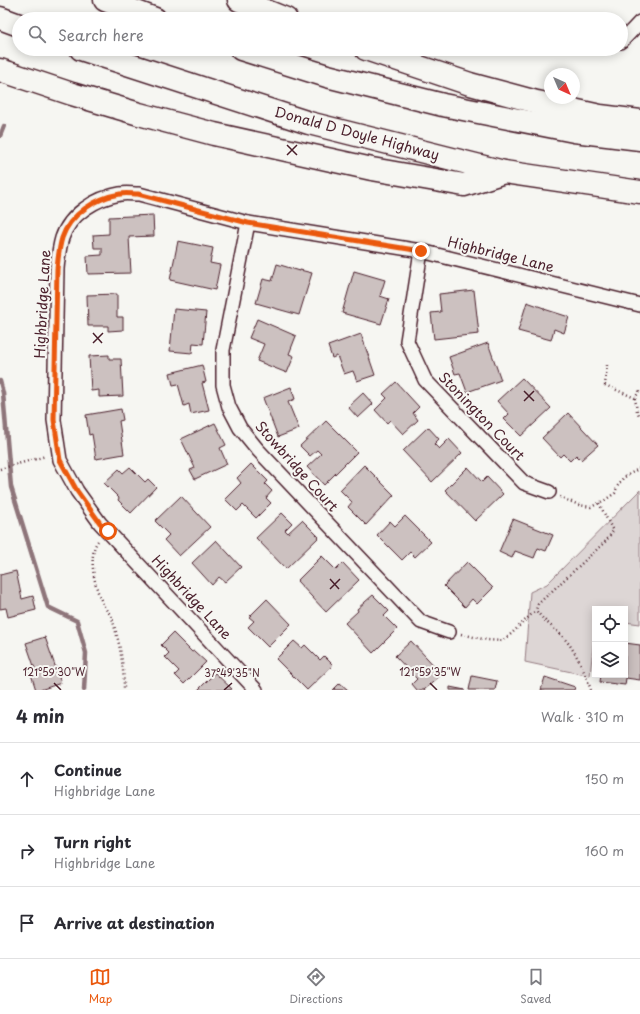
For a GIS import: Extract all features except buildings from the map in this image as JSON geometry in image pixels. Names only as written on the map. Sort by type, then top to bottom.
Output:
[{"type":"highway","points":[[105,0],[137,12]]},
{"type":"highway","points":[[239,0],[269,12]]},
{"type":"highway","points":[[0,18],[12,23]]},
{"type":"highway","name":"Donald D Doyle Highway","points":[[103,56],[309,123],[504,172],[640,192]]},
{"type":"highway","points":[[263,56],[327,76],[443,106],[574,131],[640,140]]},
{"type":"highway","points":[[387,56],[470,84],[530,100],[600,116],[640,121]]},
{"type":"highway","points":[[0,70],[94,101],[214,134],[372,169],[464,185],[504,172]]},
{"type":"street","points":[[628,35],[640,22]]},
{"type":"street","name":"Highbridge Lane","points":[[256,690],[100,523],[77,491],[60,460],[54,420],[57,269],[59,247],[62,238],[67,227],[78,214],[94,203],[107,198],[120,194],[138,194],[248,223],[421,251],[640,305]]},
{"type":"street","name":"Stowbridge Court","points":[[248,223],[222,350],[223,385],[229,407],[240,428],[258,450],[421,622],[449,632]]},
{"type":"street","name":"Stonington Court","points":[[421,251],[407,341],[424,380],[524,483],[549,492]]},
{"type":"path","points":[[607,365],[605,385],[635,398]]},
{"type":"path","points":[[640,390],[635,398],[637,411],[640,417]]},
{"type":"path","points":[[0,469],[43,456]]},
{"type":"path","points":[[549,492],[573,503],[585,507],[591,507],[615,493],[623,478],[640,468]]},
{"type":"path","points":[[449,632],[487,640],[502,641],[511,634],[536,610],[538,604],[606,541],[613,531],[598,503]]},
{"type":"path","points":[[108,531],[96,544],[93,550],[93,565],[98,592],[110,615],[116,634],[123,667],[124,690]]},
{"type":"path","points":[[536,610],[540,616],[572,647],[591,690]]},
{"type":"shaded area","points":[[640,490],[640,624],[628,622],[628,606],[592,606],[592,656],[590,676],[525,662],[530,592],[547,584]]},
{"type":"waterway","points":[[0,136],[4,126]]},
{"type":"waterway","points":[[0,381],[3,393],[11,487],[48,607],[77,621],[86,653],[84,690]]},
{"type":"route","points":[[108,531],[100,523],[77,491],[60,460],[54,420],[56,289],[59,247],[67,227],[78,214],[94,203],[107,198],[120,194],[138,194],[248,223],[421,251]]}]
